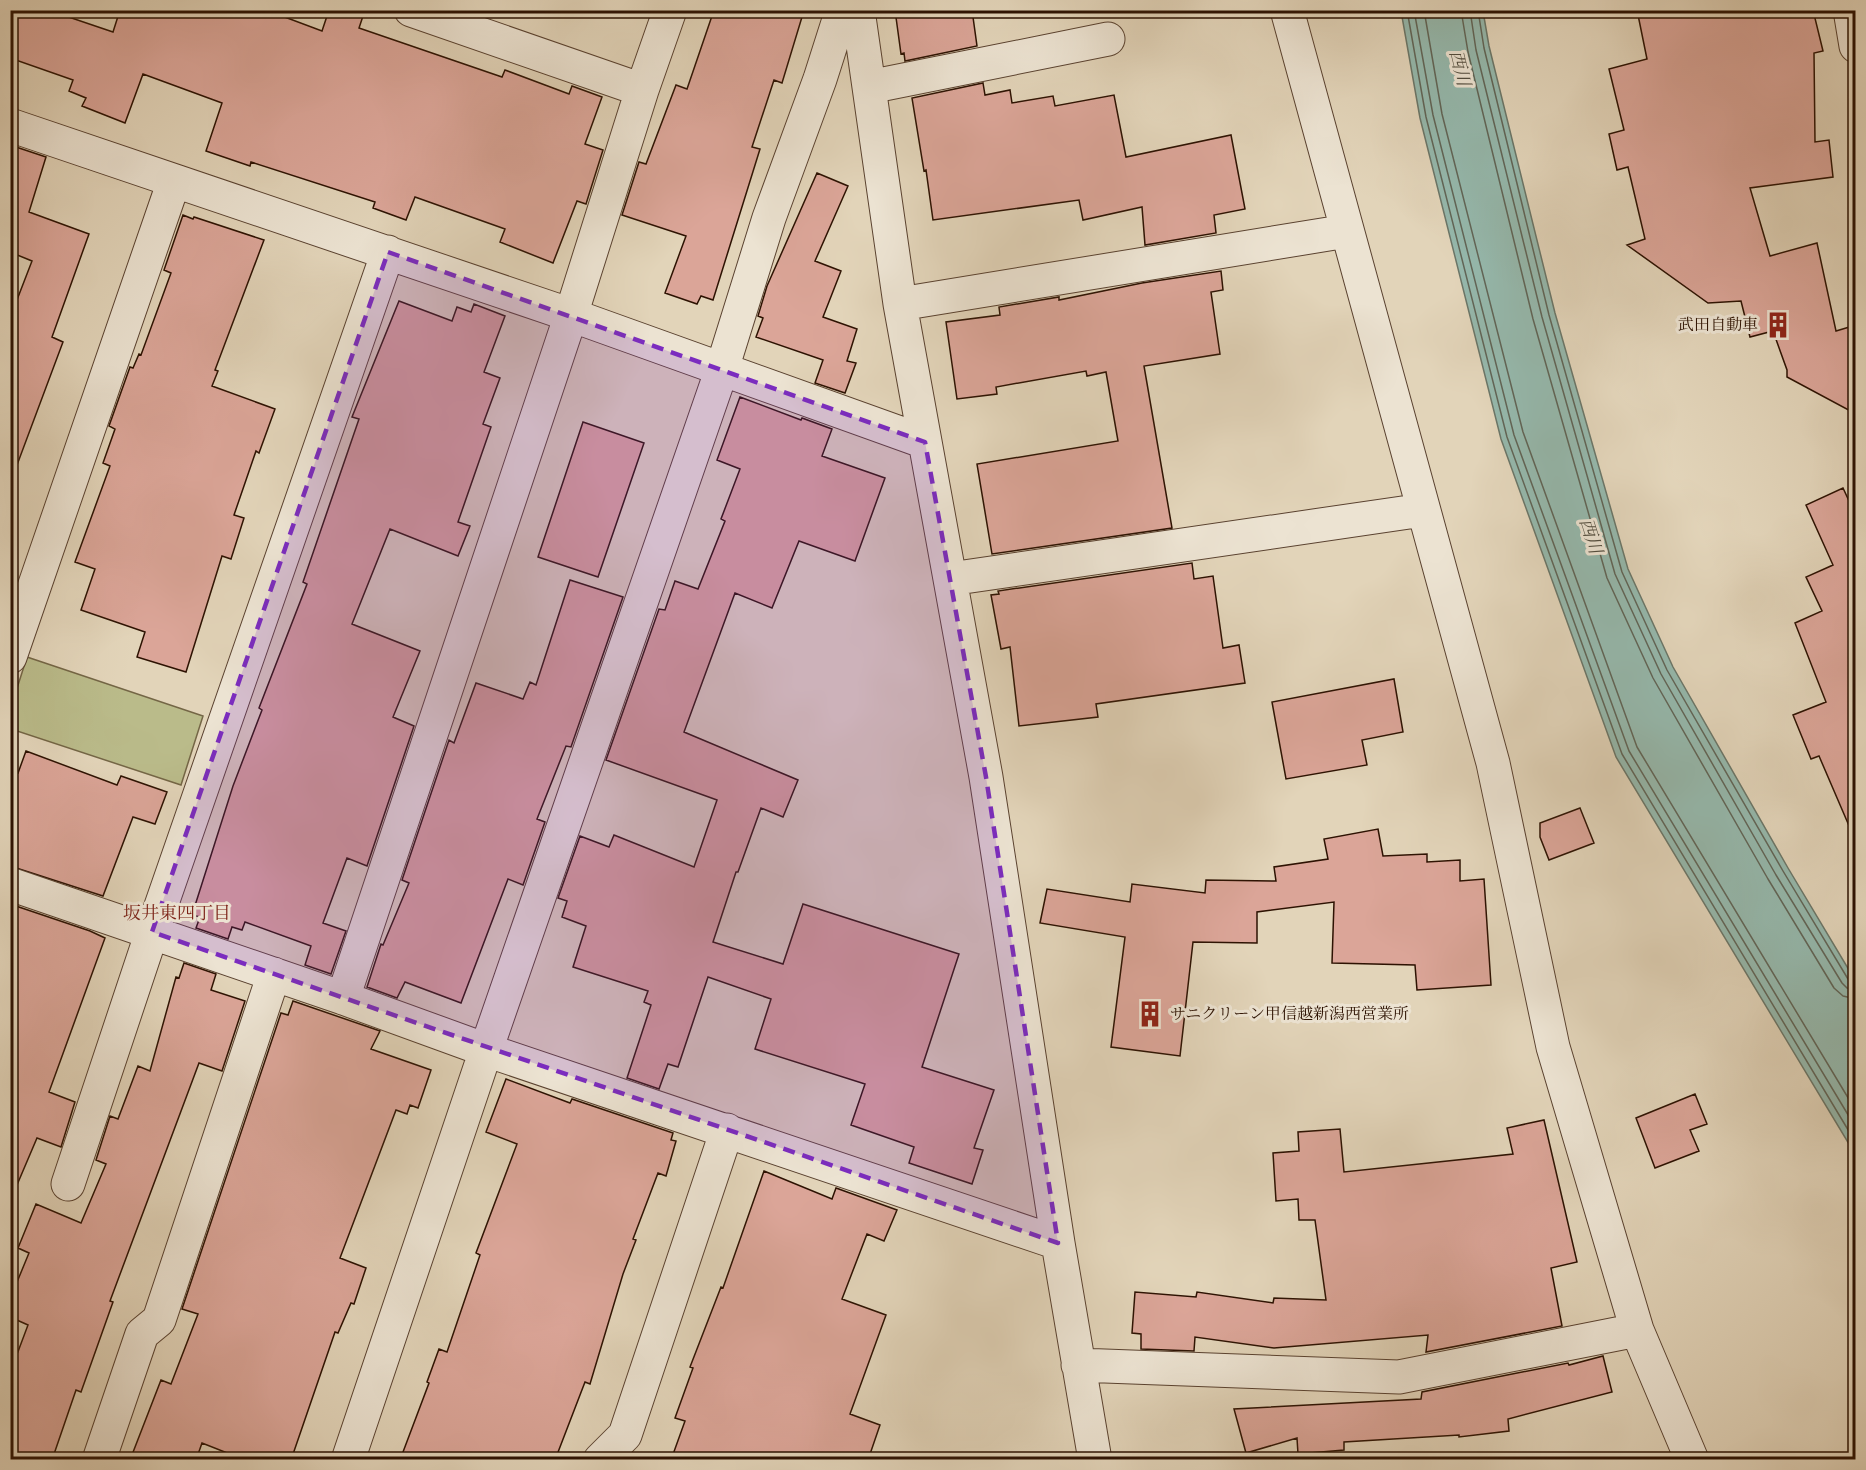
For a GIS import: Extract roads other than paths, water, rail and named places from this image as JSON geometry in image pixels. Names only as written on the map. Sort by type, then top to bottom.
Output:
[{"type":"street","points":[[411,10],[642,90]]},
{"type":"street","points":[[343,998],[571,315],[642,90],[670,10]]},
{"type":"street","points":[[348,1460],[486,1050],[722,369],[769,218],[820,79],[842,10]]},
{"type":"street","points":[[858,10],[900,304],[986,777],[1058,1244],[1095,1460]]},
{"type":"street","points":[[1287,10],[1493,763],[1554,1047],[1637,1330],[1692,1460]]},
{"type":"street","points":[[1850,10],[1856,46]]},
{"type":"street","points":[[869,87],[1108,39]]},
{"type":"street","points":[[10,125],[571,315],[926,442]]},
{"type":"street","points":[[10,657],[174,181]]},
{"type":"street","points":[[900,304],[1347,231]]},
{"type":"street","points":[[68,1184],[152,932],[388,252]]},
{"type":"street","points":[[950,579],[1424,510]]},
{"type":"street","points":[[10,884],[343,998],[486,1050],[1058,1244]]},
{"type":"street","points":[[99,1460],[142,1334],[159,1320],[274,974]]},
{"type":"street","points":[[600,1460],[625,1435],[727,1130]]},
{"type":"street","points":[[1078,1365],[1399,1377],[1637,1330]]},
{"type":"water","name":"西川","points":[[1401,11],[1483,11],[1489,46],[1555,313],[1628,569],[1673,667],[1855,980],[1855,1154],[1616,757],[1501,439],[1420,118]]},
{"type":"place","name":"武田自動車","points":[[1778,325]]},
{"type":"place","name":"サニクリーン甲信越新潟西営業所","points":[[1150,1014]]},
{"type":"district","name":"坂井東四丁目","points":[[177,913]]}]
